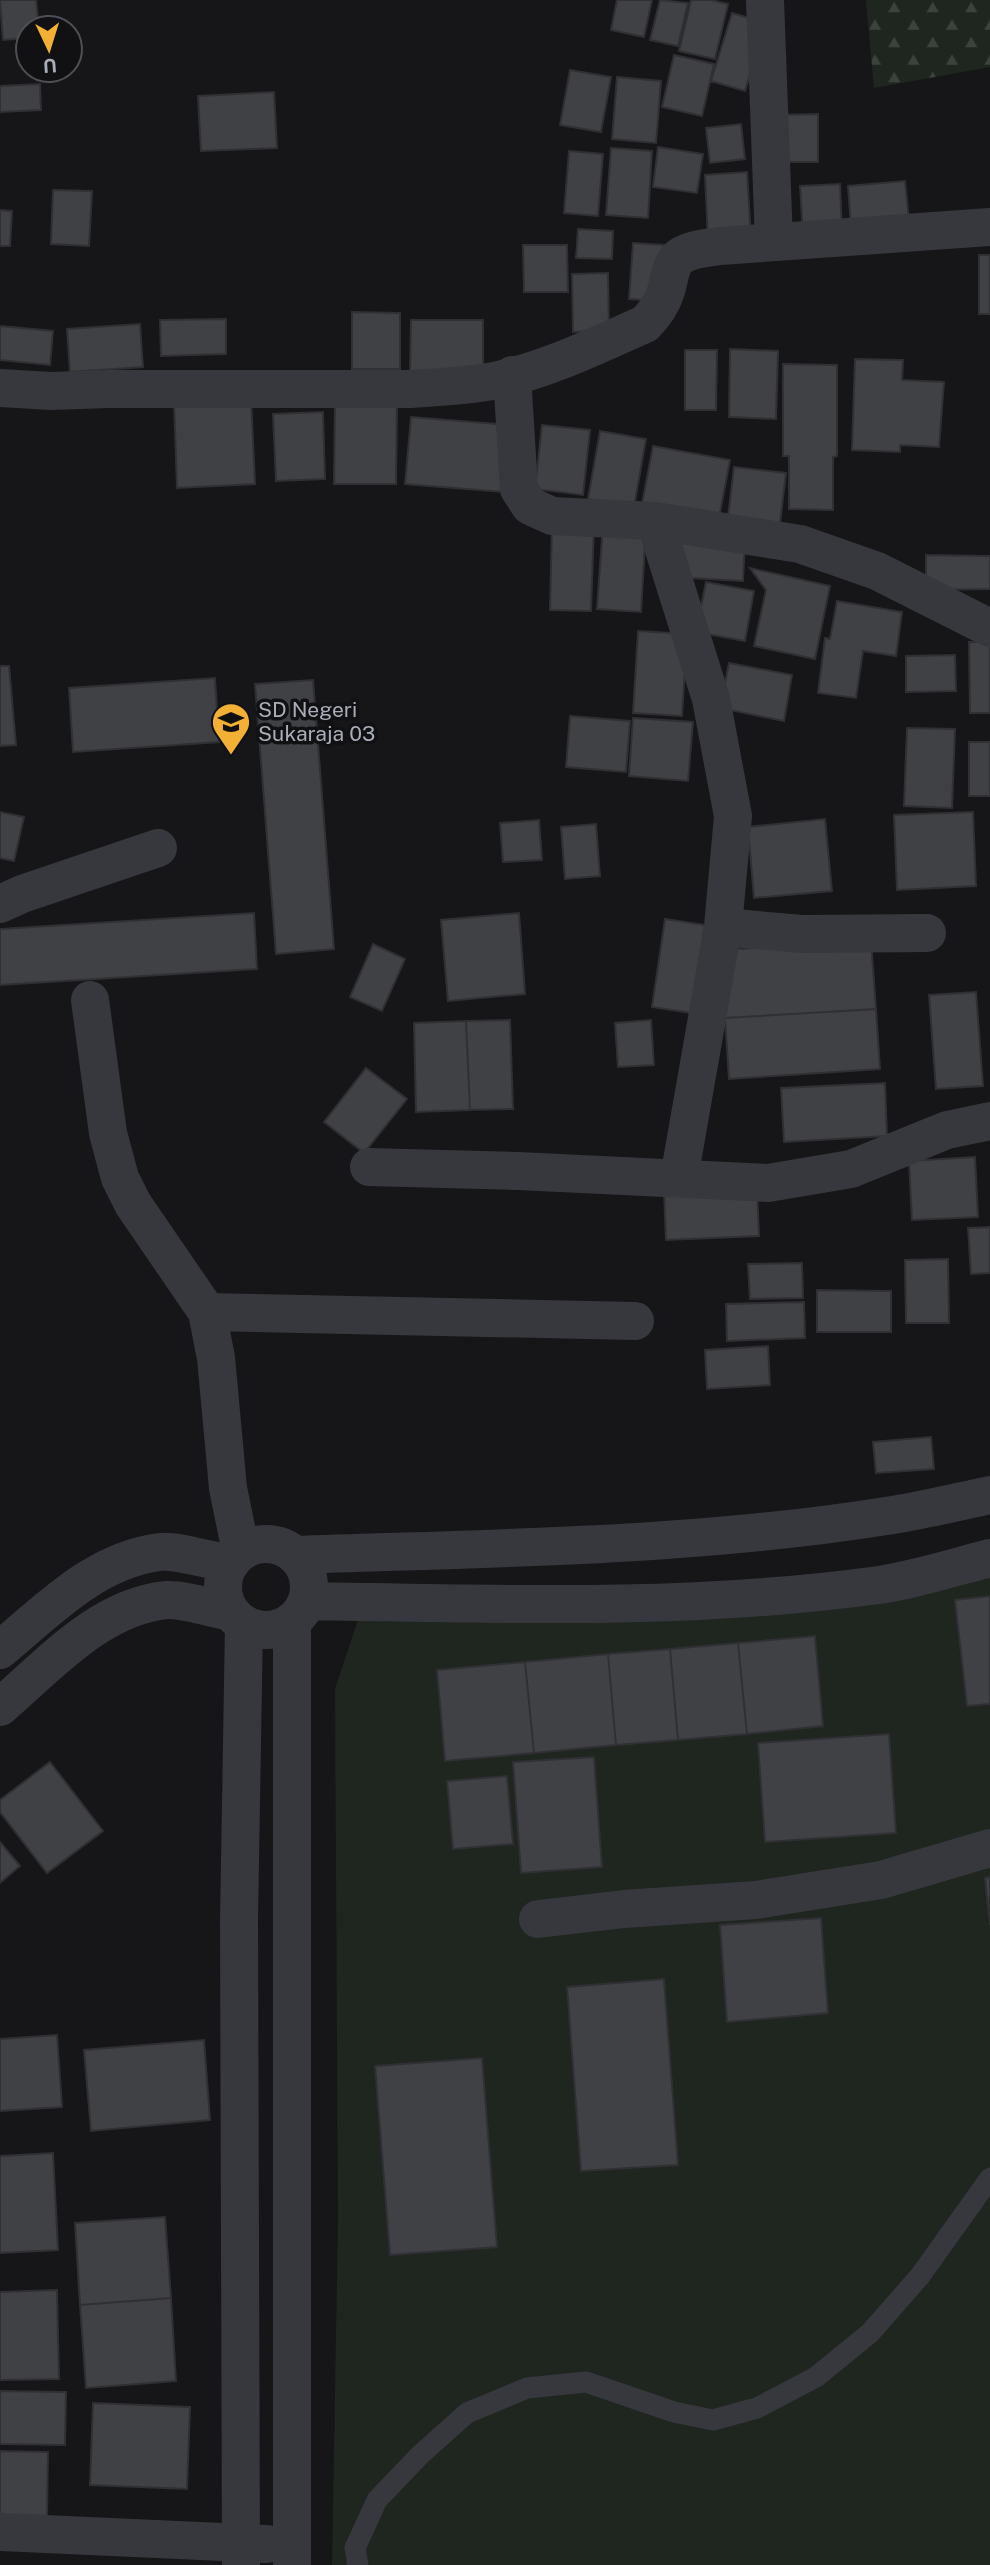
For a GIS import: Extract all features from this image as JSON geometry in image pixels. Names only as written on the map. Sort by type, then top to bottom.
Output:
[{"type":"street","points":[[765,0],[774,242]]},
{"type":"street","points":[[0,388],[51,391],[109,388],[411,389],[461,386],[552,363],[645,324],[665,294],[678,258],[685,254],[720,246],[990,228]]},
{"type":"street","points":[[512,375],[519,489],[530,506],[552,516],[655,522],[800,544],[877,571],[990,628]]},
{"type":"street","points":[[655,522],[711,698],[733,816],[723,927],[679,1178]]},
{"type":"street","points":[[0,904],[158,848]]},
{"type":"street","points":[[723,927],[802,933],[927,933]]},
{"type":"street","points":[[90,1000],[108,1133],[120,1178],[133,1204],[207,1312],[216,1358],[235,1558]]},
{"type":"street","points":[[369,1167],[768,1183],[851,1169],[947,1130],[990,1121]]},
{"type":"street","points":[[207,1312],[635,1321]]},
{"type":"street","points":[[295,1555],[568,1545],[732,1535],[887,1516],[990,1495]]},
{"type":"street","points":[[0,2532],[241,2554],[292,2555],[294,1920],[300,1611],[307,1576],[303,1564],[295,1555],[278,1546],[258,1545],[235,1558],[225,1575],[223,1588],[225,1601],[237,1618],[241,2554]]},
{"type":"street","points":[[0,1650],[86,1580],[121,1562],[163,1551],[235,1558]]},
{"type":"street","points":[[0,1707],[90,1630],[132,1607],[169,1600],[237,1618],[255,1629],[268,1630],[281,1628],[300,1611],[510,1604],[697,1602],[873,1586],[990,1558]]},
{"type":"street","points":[[538,1919],[624,1909],[755,1900],[881,1880],[990,1848]]},
{"type":"lane","points":[[358,2565],[355,2549],[377,2500],[411,2464],[467,2413],[527,2388],[586,2382],[674,2412],[713,2420],[757,2408],[816,2377],[870,2333],[920,2276],[990,2178]]},
{"type":"green space","points":[[866,0],[990,0],[990,67],[874,88]]},
{"type":"green space","points":[[990,1560],[990,2565],[332,2565],[338,2220],[335,1689],[358,1620],[587,1604]]},
{"type":"building","points":[[0,0],[36,0],[38,14],[14,14],[14,39],[3,40]]},
{"type":"building","points":[[617,0],[652,0],[644,37],[611,30]]},
{"type":"building","points":[[660,0],[688,3],[678,46],[650,40]]},
{"type":"building","points":[[691,0],[711,0],[728,4],[715,59],[679,51]]},
{"type":"building","points":[[732,13],[766,23],[745,91],[711,81]]},
{"type":"building","points":[[674,55],[714,64],[702,116],[662,107]]},
{"type":"building","points":[[570,70],[611,77],[601,132],[560,125]]},
{"type":"building","points":[[617,77],[661,81],[656,143],[612,139]]},
{"type":"building","points":[[40,84],[41,110],[0,112],[0,86]]},
{"type":"building","points":[[274,92],[277,148],[201,151],[198,96]]},
{"type":"building","points":[[818,114],[818,162],[776,162],[776,115]]},
{"type":"building","points":[[741,124],[745,159],[710,163],[706,128]]},
{"type":"building","points":[[658,147],[703,154],[697,193],[653,187]]},
{"type":"building","points":[[611,148],[652,151],[648,218],[606,215]]},
{"type":"building","points":[[569,151],[603,154],[598,216],[564,213]]},
{"type":"building","points":[[747,172],[751,239],[708,240],[705,175]]},
{"type":"building","points":[[905,181],[909,221],[851,227],[848,186]]},
{"type":"building","points":[[840,184],[842,232],[803,234],[800,186]]},
{"type":"building","points":[[53,190],[92,191],[89,246],[51,244]]},
{"type":"building","points":[[0,210],[12,211],[10,246],[0,246]]},
{"type":"building","points":[[578,229],[613,231],[612,259],[576,258]]},
{"type":"building","points":[[633,243],[665,245],[660,301],[629,299]]},
{"type":"building","points":[[523,245],[567,245],[568,292],[524,292]]},
{"type":"building","points":[[979,255],[990,255],[990,314],[979,314]]},
{"type":"building","points":[[608,273],[609,331],[573,332],[572,274]]},
{"type":"building","points":[[352,312],[400,313],[400,369],[352,369]]},
{"type":"building","points":[[226,319],[226,354],[161,356],[160,320]]},
{"type":"building","points":[[411,320],[483,320],[483,372],[410,371]]},
{"type":"building","points":[[140,324],[143,367],[70,372],[67,329]]},
{"type":"building","points":[[0,326],[53,331],[50,365],[0,360]]},
{"type":"building","points":[[730,349],[778,351],[776,419],[729,417]]},
{"type":"building","points":[[685,350],[717,350],[716,410],[685,410]]},
{"type":"building","points":[[855,359],[903,360],[902,380],[944,382],[939,447],[900,445],[900,452],[852,450]]},
{"type":"building","points":[[783,364],[837,365],[837,456],[833,457],[833,510],[789,509],[789,456],[783,456]]},
{"type":"building","points":[[251,398],[255,484],[177,488],[174,401]]},
{"type":"building","points":[[335,402],[397,403],[396,484],[334,484]]},
{"type":"building","points":[[323,412],[325,479],[276,481],[273,414]]},
{"type":"building","points":[[411,417],[509,425],[504,492],[405,484]]},
{"type":"building","points":[[542,425],[590,430],[583,495],[535,489]]},
{"type":"building","points":[[600,431],[646,439],[634,507],[588,499]]},
{"type":"building","points":[[653,446],[730,460],[719,518],[642,504]]},
{"type":"building","points":[[734,467],[786,473],[779,531],[727,525]]},
{"type":"building","points":[[603,523],[646,526],[641,612],[597,609]]},
{"type":"building","points":[[552,524],[594,525],[591,611],[550,610]]},
{"type":"building","points":[[676,537],[745,541],[743,581],[674,577]]},
{"type":"building","points":[[926,555],[990,556],[990,589],[926,590]]},
{"type":"building","points":[[750,568],[830,586],[815,659],[754,646],[766,590]]},
{"type":"building","points":[[706,582],[754,591],[745,641],[696,632]]},
{"type":"building","points":[[837,601],[902,612],[896,656],[863,651],[856,698],[818,693],[825,638],[830,639]]},
{"type":"building","points":[[638,631],[687,634],[682,716],[633,713]]},
{"type":"building","points":[[969,642],[990,642],[990,713],[970,713]]},
{"type":"building","points":[[955,655],[956,691],[906,692],[906,656]]},
{"type":"building","points":[[729,663],[792,675],[784,721],[720,708]]},
{"type":"building","points":[[0,666],[9,666],[16,745],[0,746]]},
{"type":"building","points":[[215,678],[219,742],[73,752],[69,688]]},
{"type":"building","points":[[313,680],[334,949],[276,954],[255,684]]},
{"type":"building","points":[[570,716],[630,721],[626,772],[566,767]]},
{"type":"building","points":[[633,718],[693,722],[688,781],[629,776]]},
{"type":"building","points":[[907,728],[955,729],[952,808],[904,806]]},
{"type":"building","points":[[969,742],[990,742],[990,796],[969,796]]},
{"type":"building","points":[[0,812],[24,817],[14,861],[0,858]]},
{"type":"building","points":[[973,812],[976,886],[897,890],[894,815]]},
{"type":"building","points":[[825,819],[832,891],[754,898],[748,827]]},
{"type":"building","points":[[539,820],[542,860],[503,862],[500,823]]},
{"type":"building","points":[[596,824],[600,876],[565,879],[561,827]]},
{"type":"building","points":[[254,913],[257,969],[0,985],[0,929]]},
{"type":"building","points":[[519,913],[525,994],[448,1001],[441,920]]},
{"type":"building","points":[[665,919],[705,925],[692,1013],[652,1007]]},
{"type":"building","points":[[871,941],[876,1009],[725,1018],[720,950]]},
{"type":"building","points":[[373,944],[405,959],[382,1011],[350,997]]},
{"type":"building","points":[[976,992],[983,1086],[936,1089],[929,995]]},
{"type":"building","points":[[876,1009],[880,1069],[729,1079],[725,1018]]},
{"type":"building","points":[[510,1020],[513,1109],[470,1110],[466,1021]]},
{"type":"building","points":[[651,1020],[654,1065],[618,1067],[615,1023]]},
{"type":"building","points":[[466,1021],[470,1110],[416,1112],[414,1023]]},
{"type":"building","points":[[366,1068],[407,1099],[364,1153],[324,1122]]},
{"type":"building","points":[[885,1083],[887,1136],[784,1142],[781,1088]]},
{"type":"building","points":[[975,1157],[978,1217],[912,1220],[909,1161]]},
{"type":"building","points":[[757,1189],[759,1236],[666,1240],[664,1191]]},
{"type":"building","points":[[990,1227],[990,1273],[971,1274],[968,1228]]},
{"type":"building","points":[[948,1259],[949,1323],[906,1323],[905,1260]]},
{"type":"building","points":[[802,1263],[803,1298],[750,1299],[748,1264]]},
{"type":"building","points":[[817,1290],[891,1291],[891,1332],[817,1332]]},
{"type":"building","points":[[804,1302],[805,1338],[727,1341],[726,1304]]},
{"type":"building","points":[[768,1346],[770,1385],[707,1389],[705,1350]]},
{"type":"building","points":[[931,1437],[934,1469],[876,1473],[873,1442]]},
{"type":"building","points":[[990,1596],[990,1704],[967,1706],[955,1600]]},
{"type":"building","points":[[815,1636],[823,1726],[747,1734],[738,1643]]},
{"type":"building","points":[[738,1643],[747,1734],[678,1740],[670,1649]]},
{"type":"building","points":[[670,1649],[678,1740],[616,1745],[608,1654]]},
{"type":"building","points":[[608,1654],[616,1745],[534,1753],[525,1662]]},
{"type":"building","points":[[525,1662],[534,1753],[445,1761],[437,1670]]},
{"type":"building","points":[[889,1734],[896,1833],[765,1842],[758,1743]]},
{"type":"building","points":[[594,1757],[602,1867],[521,1873],[513,1762]]},
{"type":"building","points":[[50,1762],[103,1831],[47,1873],[0,1812],[0,1800]]},
{"type":"building","points":[[507,1776],[513,1844],[453,1849],[447,1781]]},
{"type":"building","points":[[0,1842],[20,1866],[0,1883]]},
{"type":"building","points":[[990,1877],[990,1925],[985,1878]]},
{"type":"building","points":[[821,1918],[828,2013],[727,2022],[720,1925]]},
{"type":"building","points":[[664,1979],[678,2165],[581,2171],[567,1987]]},
{"type":"building","points":[[57,2035],[62,2107],[0,2111],[0,2039]]},
{"type":"building","points":[[204,2040],[210,2120],[91,2131],[84,2050]]},
{"type":"building","points":[[482,2058],[497,2247],[390,2255],[375,2066]]},
{"type":"building","points":[[53,2153],[58,2250],[0,2253],[0,2156]]},
{"type":"building","points":[[165,2217],[171,2298],[80,2305],[75,2223]]},
{"type":"building","points":[[57,2290],[59,2379],[0,2380],[0,2292]]},
{"type":"building","points":[[171,2298],[176,2381],[86,2388],[80,2305]]},
{"type":"building","points":[[0,2391],[66,2392],[65,2445],[0,2444]]},
{"type":"building","points":[[93,2403],[190,2407],[187,2489],[90,2485]]},
{"type":"building","points":[[0,2451],[48,2452],[47,2516],[0,2515]]},
{"type":"place","name":"SD Negeri Sukaraja 03","points":[[231,756]]}]
